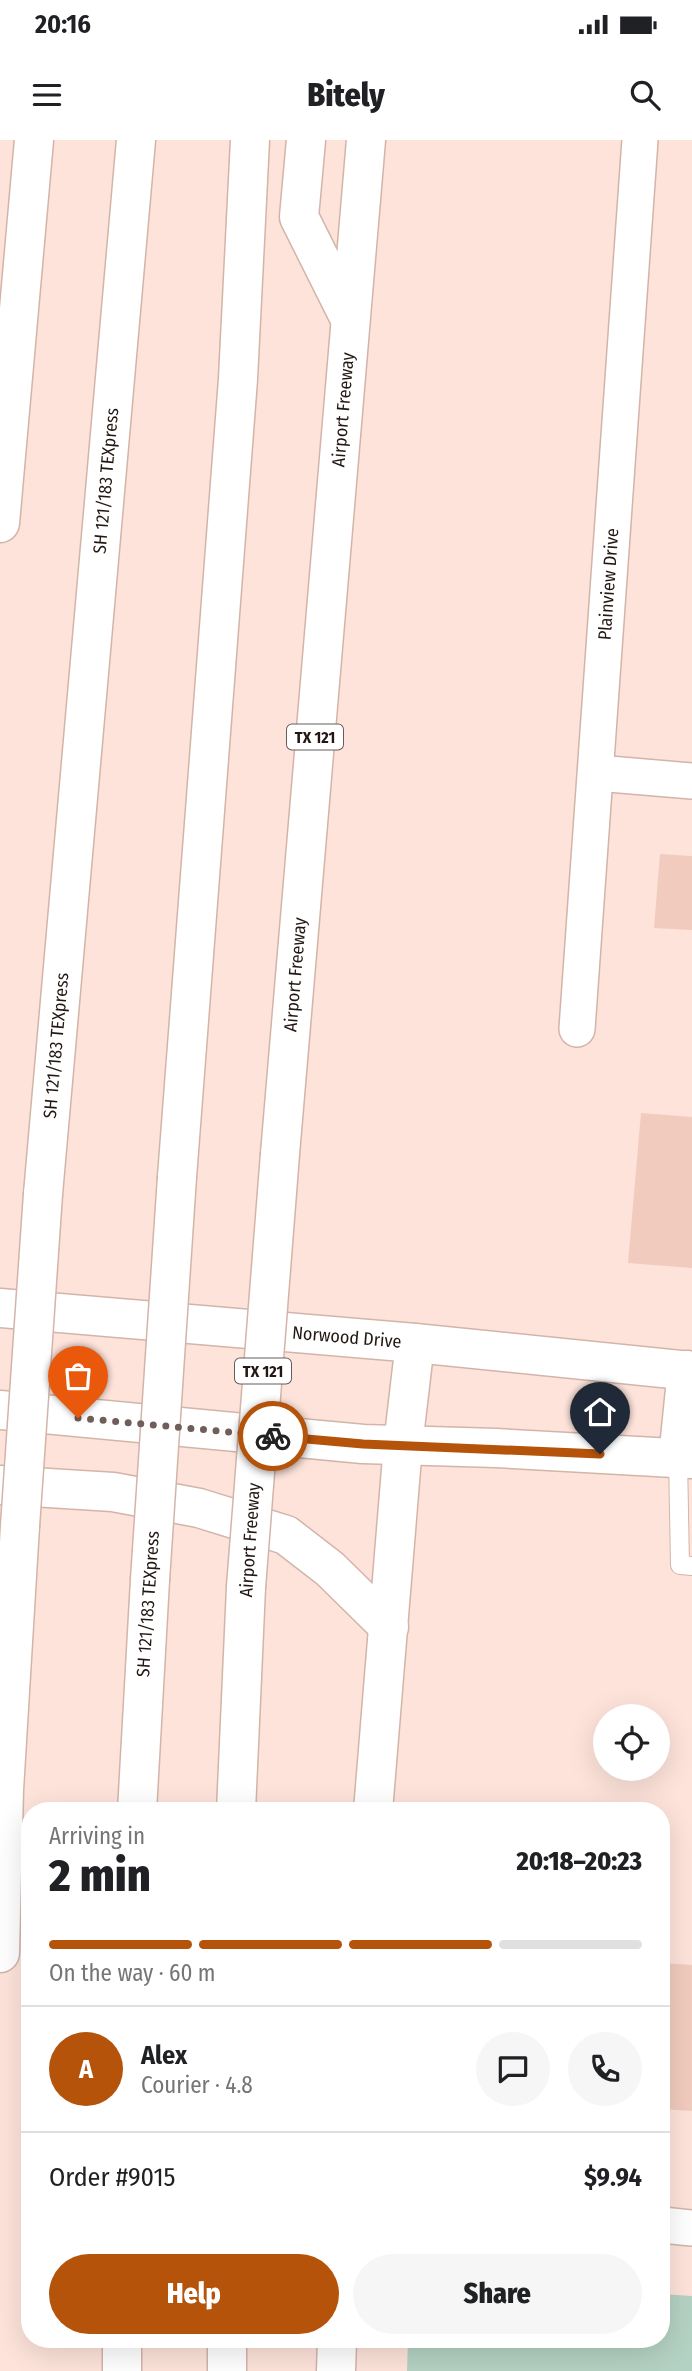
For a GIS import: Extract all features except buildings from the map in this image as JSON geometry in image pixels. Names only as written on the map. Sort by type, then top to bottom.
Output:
[{"type":"main road","points":[[0,523],[34,140]]},
{"type":"main road","name":"SH 121/183 TEXpress","points":[[0,1953],[4,1790],[43,1194],[136,140]]},
{"type":"main road","name":"SH 121/183 TEXpress","points":[[138,1802],[177,1178],[238,379],[250,140]]},
{"type":"main road","points":[[306,140],[299,217],[350,319]]},
{"type":"main road","name":"Airport Freeway","points":[[236,1802],[246,1587],[279,1154],[366,140]]},
{"type":"main road","name":"Norwood Drive","points":[[0,1308],[415,1343],[689,1370]]},
{"type":"main road","points":[[374,1802],[403,1445],[415,1343]]},
{"type":"main road","points":[[0,1410],[363,1444],[685,1459],[689,1370]]},
{"type":"main road","points":[[0,1485],[113,1492],[198,1508],[286,1535],[330,1569],[389,1627]]},
{"type":"main road","points":[[122,2348],[122,2371]]},
{"type":"main road","points":[[227,2348],[227,2371]]},
{"type":"main road","points":[[336,2371],[337,2348]]},
{"type":"street","name":"Plainview Drive","points":[[577,1029],[640,140]]},
{"type":"street","points":[[597,773],[692,781]]},
{"type":"street","points":[[670,2226],[692,2228]]},
{"type":"lane","points":[[685,1459],[680,1565],[692,1566]]},
{"type":"green space","points":[[670,2295],[692,2296],[692,2371],[407,2371],[408,2348],[670,2348]]},
{"type":"way so far","points":[[78,1418],[273,1436]]},
{"type":"route","points":[[273,1436],[363,1444],[600,1454]]}]
